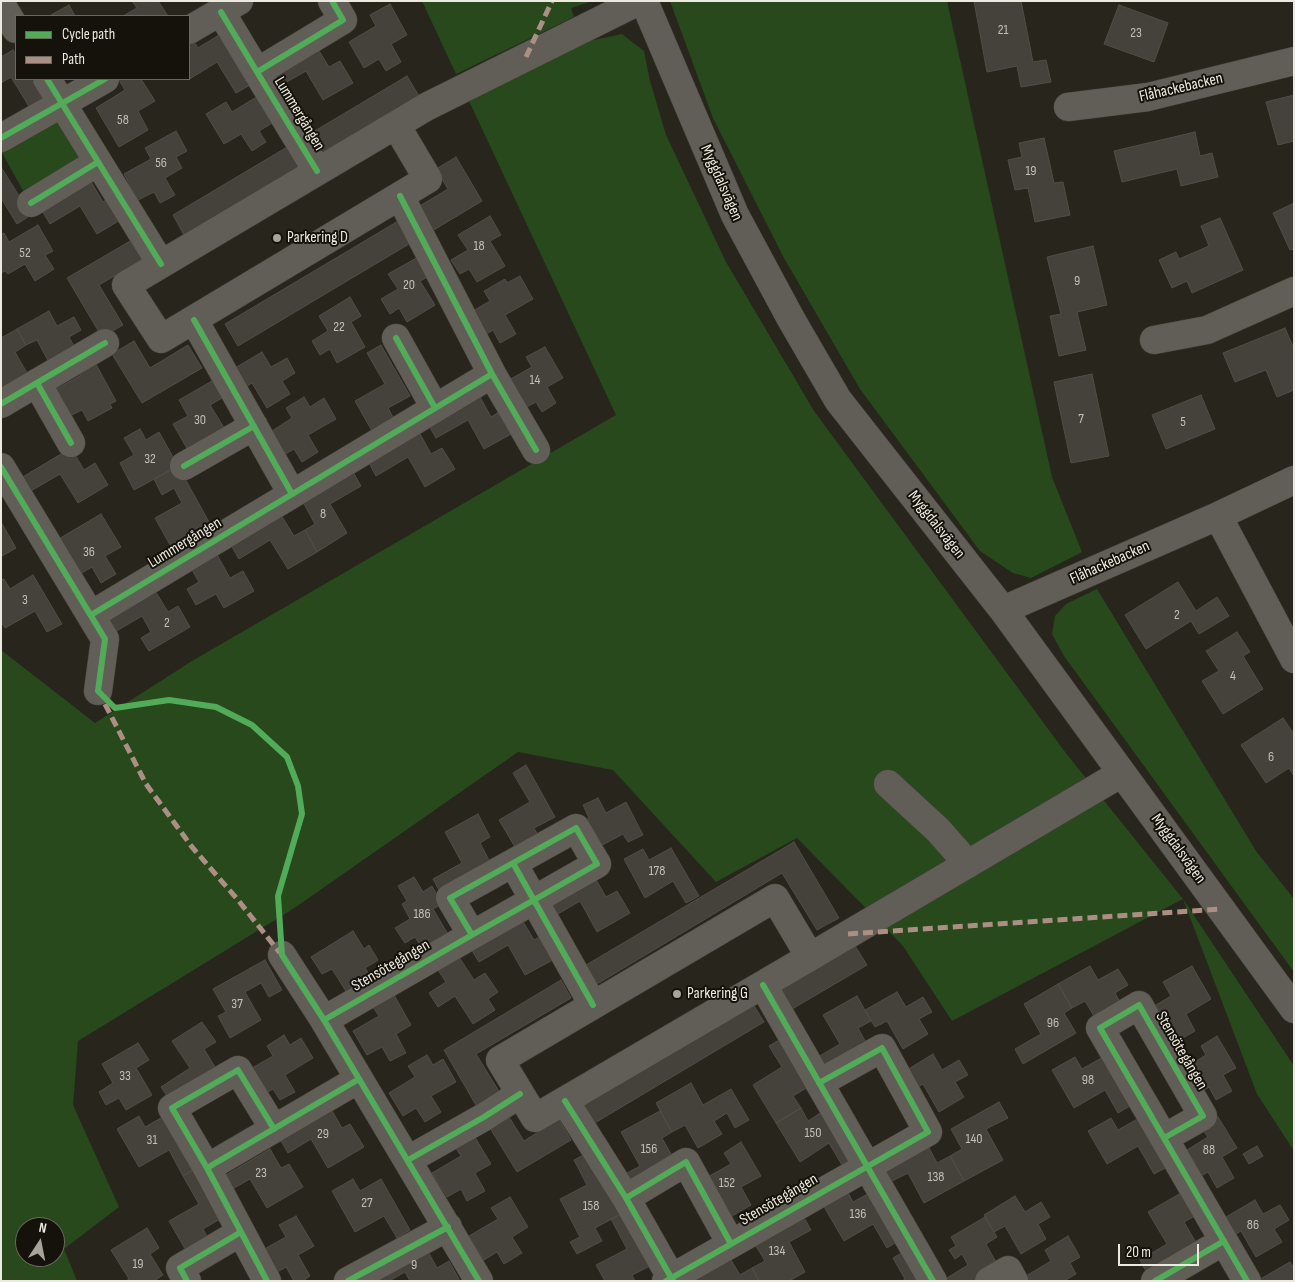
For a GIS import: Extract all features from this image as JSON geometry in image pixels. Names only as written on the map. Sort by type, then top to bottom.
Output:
[{"type":"street","name":"Lummergången","points":[[257,72],[343,20],[332,1]]},
{"type":"street","name":"Lummergången","points":[[396,125],[428,180],[161,340],[126,284],[426,107],[639,1]]},
{"type":"street","name":"Myggdalsvägen","points":[[644,1],[735,215],[791,320],[838,400],[1003,610],[1294,1009]]},
{"type":"street","points":[[1,4],[15,27]]},
{"type":"street","name":"Lummergången","points":[[190,29],[230,6],[257,72],[317,171]]},
{"type":"street","name":"Flåhackebacken","points":[[1068,107],[1148,97],[1294,61]]},
{"type":"street","points":[[48,80],[161,264]]},
{"type":"street","points":[[1,138],[102,80]]},
{"type":"street","points":[[31,203],[98,162]]},
{"type":"street","points":[[400,196],[492,374],[536,450]]},
{"type":"street","points":[[1154,340],[1207,330],[1294,291]]},
{"type":"street","points":[[194,320],[292,494]]},
{"type":"street","points":[[396,338],[435,408]]},
{"type":"street","points":[[1,404],[105,343]]},
{"type":"street","name":"Lummergången","points":[[91,615],[492,374]]},
{"type":"street","points":[[37,383],[71,444]]},
{"type":"street","points":[[184,466],[254,426]]},
{"type":"street","points":[[1,467],[105,639],[98,691]]},
{"type":"street","name":"Flåhackebacken","points":[[1003,610],[1218,516],[1294,480]]},
{"type":"street","points":[[1218,516],[1294,658]]},
{"type":"street","points":[[810,957],[775,898],[500,1060],[535,1118],[565,1101],[762,985],[810,957],[968,864],[1122,773]]},
{"type":"street","points":[[888,784],[938,830],[968,864]]},
{"type":"street","name":"Stensötegången","points":[[324,1020],[597,864],[576,828],[450,898],[472,935]]},
{"type":"street","points":[[513,863],[593,1005]]},
{"type":"street","points":[[282,955],[324,1020],[479,1281]]},
{"type":"street","points":[[762,985],[933,1281]]},
{"type":"street","name":"Stensötegången","points":[[565,1101],[626,1198],[670,1280],[928,1132],[882,1048],[820,1083]]},
{"type":"street","points":[[267,1281],[207,1168],[172,1108],[238,1070],[274,1129]]},
{"type":"street","points":[[207,1168],[359,1079]]},
{"type":"street","points":[[408,1160],[484,1117],[520,1094]]},
{"type":"street","points":[[1164,1138],[1247,1281]]},
{"type":"street","name":"Stensötegången","points":[[626,1198],[686,1162],[730,1244]]},
{"type":"street","points":[[348,1281],[448,1226]]},
{"type":"street","points":[[187,1281],[180,1268],[241,1232]]},
{"type":"street","points":[[1155,1281],[1224,1241]]},
{"type":"street","points":[[989,1281],[1008,1270],[1014,1281]]},
{"type":"green space","points":[[422,1],[593,1],[571,8],[574,17],[456,74]]},
{"type":"green space","points":[[670,1],[947,1],[1052,477],[1082,552],[1031,578],[1013,573],[980,551],[860,389],[784,258],[713,118]]},
{"type":"green space","points":[[622,34],[644,51],[650,81],[666,135],[726,262],[814,411],[1065,752],[1183,899],[952,1021],[903,946],[797,838],[716,882],[613,770],[518,752],[293,909],[78,1041],[73,1105],[119,1207],[65,1248],[65,1217],[15,1217],[15,1267],[65,1267],[65,1251],[77,1281],[1,1281],[1,650],[95,723],[192,661],[616,415],[469,101],[589,41]]},
{"type":"green space","points":[[59,117],[85,162],[26,196],[1,151]]},
{"type":"green space","points":[[1097,589],[1256,851],[1294,899],[1294,972],[1064,656],[1052,634],[1055,616],[1066,604]]},
{"type":"green space","points":[[1183,899],[1294,1066],[1294,1151],[1257,1094]]},
{"type":"building","points":[[132,1],[158,1],[167,15],[125,15],[137,8]]},
{"type":"building","points":[[974,1],[1021,1],[1033,62],[1046,60],[1051,82],[1021,87],[1017,66],[987,72]]},
{"type":"building","points":[[390,4],[407,35],[391,44],[401,62],[386,71],[379,59],[364,68],[349,42],[376,26],[370,15]]},
{"type":"building","points":[[69,5],[74,15],[51,15]]},
{"type":"building","points":[[1119,5],[1168,23],[1154,62],[1104,44]]},
{"type":"building","points":[[219,35],[250,85],[236,93],[217,62],[190,79],[191,37],[198,48]]},
{"type":"building","points":[[316,46],[329,67],[340,61],[353,83],[323,100],[306,71],[274,89],[266,75]]},
{"type":"building","points":[[13,50],[15,53],[15,80],[32,80],[44,100],[30,108],[11,77],[1,83],[1,57]]},
{"type":"building","points":[[407,76],[419,96],[320,155],[308,135]]},
{"type":"building","points":[[119,80],[142,80],[155,101],[138,111],[148,130],[119,147],[96,108],[125,90]]},
{"type":"building","points":[[1294,95],[1294,141],[1278,145],[1266,102]]},
{"type":"building","points":[[258,96],[274,122],[259,131],[266,142],[252,151],[241,134],[224,144],[206,114],[226,102],[232,112]]},
{"type":"building","points":[[176,131],[187,151],[176,157],[182,168],[165,178],[175,195],[160,203],[154,192],[138,200],[124,174],[151,159],[145,148]]},
{"type":"building","points":[[1195,132],[1200,156],[1212,153],[1218,177],[1181,186],[1177,169],[1122,182],[1114,151]]},
{"type":"building","points":[[1044,138],[1054,183],[1063,182],[1070,215],[1035,222],[1028,188],[1015,190],[1008,160],[1022,157],[1019,143]]},
{"type":"building","points":[[294,143],[306,162],[184,235],[173,215]]},
{"type":"building","points":[[456,157],[482,201],[427,234],[413,210],[448,189],[436,169]]},
{"type":"building","points":[[1,167],[31,215],[17,224],[1,198]]},
{"type":"building","points":[[90,180],[103,202],[113,196],[125,217],[97,234],[80,206],[50,224],[41,209]]},
{"type":"building","points":[[1294,203],[1294,249],[1290,250],[1273,213]]},
{"type":"building","points":[[490,216],[501,235],[490,241],[505,266],[477,282],[469,269],[460,274],[451,260],[468,250],[458,235]]},
{"type":"building","points":[[1220,218],[1243,270],[1192,293],[1187,281],[1172,288],[1159,260],[1176,252],[1179,259],[1209,246],[1201,226]]},
{"type":"building","points":[[400,220],[414,241],[238,346],[225,324]]},
{"type":"building","points":[[38,225],[53,251],[45,255],[54,269],[35,281],[25,264],[8,274],[5,271],[1,273],[1,234],[4,233],[9,242]]},
{"type":"building","points":[[132,240],[143,259],[99,285],[123,325],[102,337],[67,278]]},
{"type":"building","points":[[1093,246],[1107,305],[1077,312],[1086,350],[1059,356],[1050,316],[1061,314],[1047,257]]},
{"type":"building","points":[[420,256],[431,275],[420,281],[435,305],[407,322],[399,308],[390,314],[381,299],[398,289],[388,274]]},
{"type":"building","points":[[520,276],[533,299],[505,315],[516,334],[500,343],[493,330],[480,338],[466,315],[490,301],[484,291],[505,279],[507,283]]},
{"type":"building","points":[[350,297],[361,316],[351,322],[365,347],[337,363],[330,349],[320,355],[312,341],[328,331],[319,316]]},
{"type":"building","points":[[49,311],[57,326],[74,317],[81,330],[69,337],[78,354],[52,368],[37,340],[26,345],[17,329]]},
{"type":"building","points":[[1285,328],[1294,349],[1294,390],[1277,397],[1266,370],[1235,382],[1223,353]]},
{"type":"building","points":[[17,329],[26,345],[15,352],[31,380],[6,394],[1,386],[1,338]]},
{"type":"building","points":[[134,341],[150,368],[188,345],[202,368],[142,403],[112,354]]},
{"type":"building","points":[[381,345],[410,396],[388,408],[394,419],[372,431],[355,401],[385,384],[367,353]]},
{"type":"building","points":[[545,347],[563,378],[547,387],[556,403],[542,412],[536,402],[523,409],[507,381],[532,367],[526,357]]},
{"type":"building","points":[[262,352],[271,367],[287,358],[295,373],[282,381],[290,394],[267,408],[252,383],[241,390],[230,371]]},
{"type":"building","points":[[92,357],[116,401],[110,404],[112,408],[88,421],[82,410],[67,417],[53,391],[81,375],[75,366]]},
{"type":"building","points":[[1092,374],[1109,456],[1071,463],[1054,382]]},
{"type":"building","points":[[212,381],[222,398],[210,405],[226,431],[189,452],[173,424],[188,416],[179,400]]},
{"type":"building","points":[[479,395],[491,417],[502,410],[515,432],[484,449],[468,420],[436,438],[428,424]]},
{"type":"building","points":[[1201,395],[1215,429],[1166,449],[1152,415]]},
{"type":"building","points":[[304,397],[310,407],[324,398],[336,419],[308,435],[318,452],[302,462],[294,449],[282,456],[269,433],[292,418],[286,408]]},
{"type":"building","points":[[140,429],[146,440],[159,432],[178,466],[134,490],[120,463],[134,455],[124,438]]},
{"type":"building","points":[[419,432],[431,454],[442,448],[455,469],[425,487],[408,457],[376,476],[368,461]]},
{"type":"building","points":[[71,448],[84,470],[95,463],[108,485],[78,503],[60,474],[29,492],[21,478]]},
{"type":"building","points":[[178,466],[209,522],[190,532],[194,541],[174,552],[155,518],[182,503],[174,488],[162,495],[154,479]]},
{"type":"building","points":[[353,472],[361,486],[330,504],[347,533],[317,552],[305,530],[315,524],[303,502]]},
{"type":"building","points":[[101,514],[121,547],[105,556],[116,574],[101,583],[92,567],[78,575],[57,540]]},
{"type":"building","points":[[281,515],[294,536],[305,530],[317,552],[288,569],[270,540],[239,559],[231,545]]},
{"type":"building","points":[[1,522],[16,548],[2,556],[1,556]]},
{"type":"building","points":[[216,553],[230,578],[243,571],[254,591],[224,608],[216,594],[196,605],[187,589],[199,582],[191,568]]},
{"type":"building","points":[[33,575],[62,624],[47,632],[35,611],[5,628],[1,622],[1,580],[4,579],[10,589]]},
{"type":"building","points":[[1178,582],[1196,611],[1217,597],[1229,616],[1199,634],[1191,621],[1146,649],[1125,615]]},
{"type":"building","points":[[154,589],[168,612],[178,606],[190,627],[149,651],[141,638],[151,632],[142,616],[113,633],[105,619]]},
{"type":"building","points":[[1237,632],[1250,652],[1243,656],[1263,689],[1223,714],[1202,681],[1219,671],[1206,651]]},
{"type":"building","points":[[1283,718],[1294,734],[1294,776],[1289,768],[1266,783],[1241,745]]},
{"type":"building","points":[[526,765],[555,817],[534,828],[540,839],[518,852],[499,820],[530,802],[513,773]]},
{"type":"building","points":[[598,798],[606,813],[626,802],[643,835],[628,842],[623,834],[593,850],[579,823],[589,818],[583,805]]},
{"type":"building","points":[[478,814],[490,837],[480,843],[491,864],[440,892],[433,879],[462,863],[445,832]]},
{"type":"building","points":[[794,842],[839,918],[817,930],[782,873],[592,987],[581,968]]},
{"type":"building","points":[[671,848],[699,896],[686,903],[673,881],[645,898],[624,859],[643,849],[649,860]]},
{"type":"building","points":[[594,876],[606,897],[617,891],[630,913],[597,932],[580,901],[551,918],[543,905]]},
{"type":"building","points":[[414,877],[423,892],[432,886],[442,904],[433,909],[449,936],[424,951],[415,937],[405,943],[395,928],[410,919],[402,904],[407,901],[398,886]]},
{"type":"building","points":[[522,920],[534,940],[545,934],[558,957],[525,975],[508,945],[479,962],[471,949]]},
{"type":"building","points":[[353,931],[364,949],[369,945],[378,960],[365,968],[374,981],[349,996],[332,969],[322,974],[311,957]]},
{"type":"building","points":[[855,946],[867,965],[787,1012],[776,993]]},
{"type":"building","points":[[457,954],[474,980],[485,973],[498,992],[488,999],[495,1010],[473,1024],[455,996],[438,1007],[429,993],[446,982],[436,967]]},
{"type":"building","points":[[265,960],[282,990],[269,997],[261,983],[245,992],[261,1020],[230,1038],[218,1016],[226,1012],[213,989]]},
{"type":"building","points":[[1090,966],[1098,980],[1118,969],[1128,985],[1115,993],[1122,1006],[1097,1021],[1085,1001],[1072,1008],[1058,984]]},
{"type":"building","points":[[1192,966],[1211,999],[1186,1014],[1195,1031],[1181,1039],[1174,1028],[1161,1036],[1146,1011],[1171,996],[1163,982]]},
{"type":"building","points":[[561,980],[571,998],[476,1054],[500,1093],[477,1107],[444,1050]]},
{"type":"building","points":[[1058,984],[1072,1008],[1064,1013],[1076,1033],[1023,1064],[1015,1049],[1041,1034],[1024,1004]]},
{"type":"building","points":[[897,992],[906,1007],[923,997],[932,1012],[919,1019],[928,1034],[903,1049],[887,1021],[875,1027],[865,1010]]},
{"type":"building","points":[[394,995],[411,1025],[396,1034],[406,1053],[390,1061],[382,1047],[367,1055],[353,1031],[379,1016],[373,1007]]},
{"type":"building","points":[[857,996],[871,1021],[858,1028],[869,1048],[821,1075],[813,1060],[840,1044],[823,1015]]},
{"type":"building","points":[[753,1004],[764,1022],[588,1127],[577,1109]]},
{"type":"building","points":[[202,1022],[216,1042],[204,1049],[218,1072],[171,1102],[161,1087],[190,1068],[172,1041]]},
{"type":"building","points":[[284,1035],[290,1045],[301,1038],[313,1058],[285,1075],[295,1092],[280,1100],[273,1089],[262,1095],[247,1071],[273,1056],[267,1046]]},
{"type":"building","points":[[1217,1036],[1236,1068],[1223,1075],[1232,1091],[1216,1100],[1209,1087],[1196,1095],[1182,1070],[1206,1055],[1201,1046]]},
{"type":"building","points":[[784,1037],[813,1084],[793,1096],[801,1108],[776,1123],[753,1085],[782,1067],[769,1046]]},
{"type":"building","points":[[138,1043],[149,1060],[136,1068],[152,1095],[126,1110],[119,1098],[106,1105],[99,1092],[113,1083],[102,1064]]},
{"type":"building","points":[[933,1054],[942,1070],[959,1060],[968,1075],[955,1082],[964,1097],[939,1112],[923,1084],[912,1090],[902,1073]]},
{"type":"building","points":[[427,1055],[433,1065],[443,1059],[456,1082],[431,1096],[441,1112],[425,1122],[416,1108],[403,1116],[389,1093],[415,1077],[408,1066]]},
{"type":"building","points":[[1105,1056],[1133,1104],[1118,1113],[1105,1090],[1074,1108],[1052,1070],[1075,1057],[1082,1069]]},
{"type":"building","points":[[691,1083],[703,1105],[731,1089],[749,1120],[735,1128],[727,1113],[714,1121],[722,1134],[698,1148],[685,1125],[672,1132],[656,1103]]},
{"type":"building","points":[[999,1102],[1008,1118],[986,1129],[1003,1160],[964,1181],[950,1156],[962,1149],[951,1129]]},
{"type":"building","points":[[801,1108],[808,1121],[828,1108],[857,1156],[842,1165],[829,1143],[800,1162],[776,1123]]},
{"type":"building","points":[[331,1109],[342,1128],[350,1124],[364,1147],[328,1168],[311,1139],[288,1153],[280,1139]]},
{"type":"building","points":[[660,1111],[672,1132],[662,1138],[675,1161],[626,1188],[620,1177],[640,1166],[621,1132]]},
{"type":"building","points":[[168,1114],[198,1167],[183,1176],[169,1150],[139,1167],[117,1129],[139,1116],[145,1127]]},
{"type":"building","points":[[509,1117],[524,1141],[559,1119],[571,1140],[517,1172],[490,1128]]},
{"type":"building","points":[[1141,1117],[1169,1166],[1154,1174],[1138,1146],[1107,1164],[1088,1131],[1111,1118],[1118,1130]]},
{"type":"building","points":[[1218,1117],[1237,1148],[1222,1157],[1234,1178],[1217,1188],[1208,1172],[1197,1178],[1182,1153],[1208,1137],[1201,1127]]},
{"type":"building","points":[[473,1134],[491,1164],[475,1173],[485,1191],[467,1201],[461,1189],[447,1197],[432,1173],[461,1156],[454,1145]]},
{"type":"building","points":[[741,1142],[761,1176],[741,1187],[751,1205],[727,1219],[704,1179],[731,1164],[724,1153]]},
{"type":"building","points":[[926,1142],[937,1163],[950,1156],[964,1181],[924,1203],[908,1173],[886,1184],[877,1169]]},
{"type":"building","points":[[1257,1146],[1263,1156],[1249,1164],[1243,1154]]},
{"type":"building","points":[[270,1149],[281,1168],[289,1164],[303,1187],[267,1208],[250,1179],[227,1192],[219,1179]]},
{"type":"building","points":[[591,1151],[623,1213],[595,1228],[602,1241],[577,1254],[570,1242],[580,1237],[560,1199],[587,1185],[574,1160]]},
{"type":"building","points":[[198,1167],[225,1216],[203,1229],[210,1242],[188,1254],[169,1221],[199,1204],[183,1176]]},
{"type":"building","points":[[353,1179],[360,1191],[381,1179],[410,1230],[397,1238],[384,1216],[355,1232],[332,1191]]},
{"type":"building","points":[[847,1191],[853,1202],[873,1191],[901,1239],[887,1248],[873,1224],[844,1241],[823,1205]]},
{"type":"building","points":[[1181,1193],[1195,1216],[1184,1222],[1198,1246],[1148,1275],[1140,1260],[1167,1244],[1148,1212]]},
{"type":"building","points":[[1015,1196],[1025,1212],[1041,1202],[1050,1217],[1038,1224],[1046,1239],[1021,1254],[1005,1226],[994,1232],[984,1215]]},
{"type":"building","points":[[510,1197],[528,1227],[512,1237],[522,1253],[504,1264],[497,1252],[484,1260],[469,1236],[498,1219],[491,1208]]},
{"type":"building","points":[[1255,1200],[1263,1214],[1280,1205],[1289,1220],[1274,1229],[1282,1242],[1256,1257],[1241,1231],[1231,1237],[1221,1220]]},
{"type":"building","points":[[623,1213],[650,1266],[632,1275],[635,1281],[605,1281],[596,1265],[627,1249],[611,1219]]},
{"type":"building","points":[[802,1214],[811,1230],[789,1242],[805,1272],[789,1281],[759,1281],[752,1268],[765,1261],[753,1241]]},
{"type":"building","points":[[296,1216],[314,1246],[298,1255],[310,1276],[303,1281],[294,1281],[286,1267],[272,1275],[259,1252],[286,1237],[279,1225]]},
{"type":"building","points":[[985,1217],[997,1237],[986,1244],[998,1266],[973,1281],[942,1281],[968,1265],[962,1254],[955,1259],[949,1250],[956,1246],[951,1237]]},
{"type":"building","points":[[147,1228],[159,1248],[150,1254],[163,1275],[154,1281],[126,1281],[129,1279],[111,1250]]},
{"type":"building","points":[[1068,1236],[1080,1257],[1070,1263],[1076,1274],[1064,1281],[1022,1281],[1021,1279],[1051,1261],[1045,1250]]},
{"type":"building","points":[[425,1246],[437,1268],[449,1261],[460,1281],[410,1281],[405,1272],[389,1281],[378,1281],[375,1274]]},
{"type":"building","points":[[908,1249],[926,1281],[902,1281],[905,1279],[893,1258]]},
{"type":"building","points":[[728,1255],[740,1275],[752,1268],[759,1281],[681,1281]]},
{"type":"building","points":[[1290,1262],[1294,1268],[1294,1281],[1257,1281]]},
{"type":"marked path","points":[[526,57],[552,1]]},
{"type":"marked path","points":[[105,704],[146,784],[192,847],[238,900],[280,953]]},
{"type":"marked path","points":[[848,934],[1222,909]]},
{"type":"cycle path","points":[[221,12],[257,72],[343,20],[332,1]]},
{"type":"cycle path","points":[[257,72],[317,171]]},
{"type":"cycle path","points":[[48,80],[161,264]]},
{"type":"cycle path","points":[[1,138],[103,80]]},
{"type":"cycle path","points":[[31,203],[98,162]]},
{"type":"cycle path","points":[[91,615],[492,374],[400,196]]},
{"type":"cycle path","points":[[194,320],[292,494]]},
{"type":"cycle path","points":[[396,338],[435,408]]},
{"type":"cycle path","points":[[1,404],[105,343]]},
{"type":"cycle path","points":[[492,374],[536,450]]},
{"type":"cycle path","points":[[37,383],[71,443]]},
{"type":"cycle path","points":[[184,466],[254,426]]},
{"type":"cycle path","points":[[1,467],[105,639],[98,691],[115,708],[169,700],[216,707],[252,725],[287,757],[298,786],[302,814],[278,896],[282,955],[324,1020],[479,1281]]},
{"type":"cycle path","points":[[324,1020],[597,864],[576,828],[450,898],[472,935]]},
{"type":"cycle path","points":[[513,863],[593,1005]]},
{"type":"cycle path","points":[[763,985],[933,1281]]},
{"type":"cycle path","points":[[1164,1138],[1203,1116],[1139,1005],[1100,1028],[1247,1281]]},
{"type":"cycle path","points":[[666,1281],[928,1132],[882,1048],[819,1083]]},
{"type":"cycle path","points":[[207,1168],[172,1108],[238,1070],[274,1129]]},
{"type":"cycle path","points":[[267,1281],[207,1168],[359,1079]]},
{"type":"cycle path","points":[[408,1160],[484,1117],[520,1094]]},
{"type":"cycle path","points":[[565,1101],[626,1198],[673,1281]]},
{"type":"cycle path","points":[[626,1198],[686,1162],[731,1244]]},
{"type":"cycle path","points":[[348,1281],[448,1227]]},
{"type":"cycle path","points":[[187,1281],[180,1268],[241,1232]]},
{"type":"cycle path","points":[[1155,1281],[1224,1241]]},
{"type":"place","name":"Parkering D","points":[[277,238]]},
{"type":"place","name":"Parkering G","points":[[677,994]]}]
